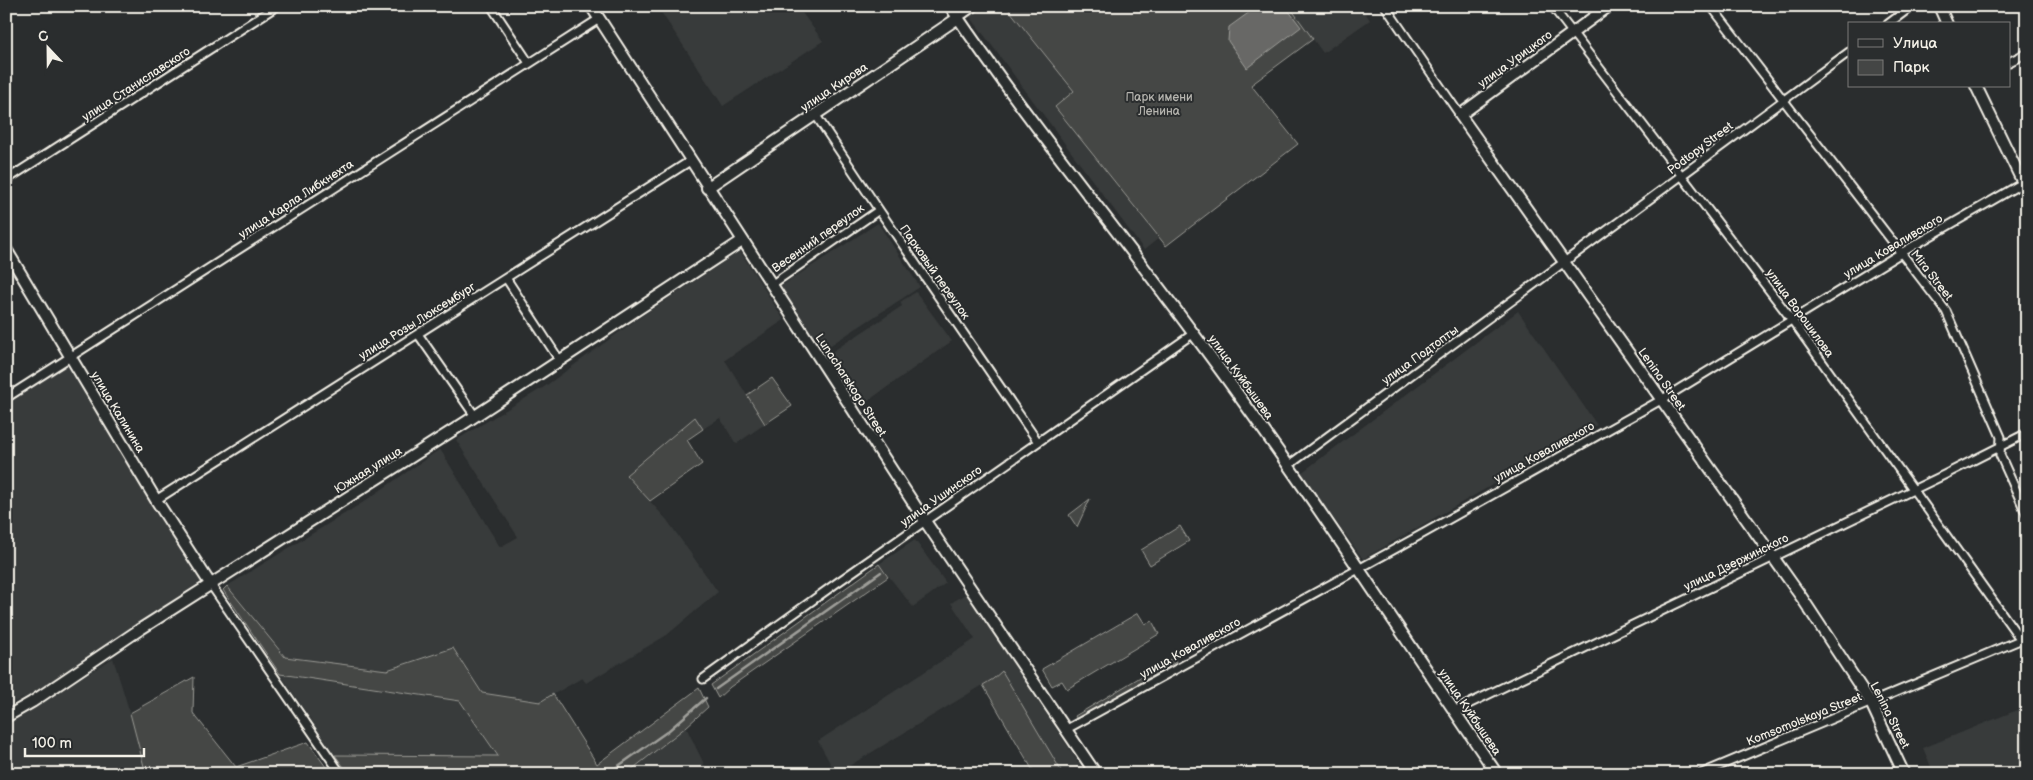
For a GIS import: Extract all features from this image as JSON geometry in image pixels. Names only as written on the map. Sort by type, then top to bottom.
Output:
[{"type":"street","name":"улица Станиславского","points":[[6,180],[277,6]]},
{"type":"street","points":[[491,6],[529,63]]},
{"type":"street","name":"Lunacharskogo Street","points":[[591,6],[925,521],[1096,774]]},
{"type":"street","name":"улица Куйбышева","points":[[950,6],[1012,93],[1194,333],[1289,465],[1497,774]]},
{"type":"street","name":"улица Кирова","points":[[708,188],[975,6]]},
{"type":"street","name":"Lenina Street","points":[[1385,6],[1824,630],[1871,703],[1904,774]]},
{"type":"street","name":"улица Ворошилова","points":[[1552,6],[1792,320],[1914,490],[2024,638]]},
{"type":"street","name":"улица Урицкого","points":[[1460,115],[1609,6]]},
{"type":"street","name":"Mira Street","points":[[1711,6],[1940,304],[1953,324],[2001,436],[2000,455],[2027,515]]},
{"type":"street","points":[[1891,22],[1912,6]]},
{"type":"street","points":[[1939,6],[1946,22]]},
{"type":"street","name":"улица Карла Либкнехта","points":[[6,398],[599,19]]},
{"type":"street","name":"Podtopy Street","points":[[1565,262],[1848,53]]},
{"type":"street","points":[[2010,62],[2027,53]]},
{"type":"street","points":[[1977,88],[2026,185]]},
{"type":"street","name":"Парковый переулок","points":[[816,114],[879,210],[1038,442]]},
{"type":"street","name":"улица Розы Люксембург","points":[[156,500],[690,161]]},
{"type":"street","name":"улица Коваливского","points":[[1065,730],[1661,400],[1901,253],[2026,185]]},
{"type":"street","name":"Весенний переулок","points":[[771,285],[879,210]]},
{"type":"street","name":"Южная улица","points":[[6,717],[475,416],[742,241]]},
{"type":"street","name":"улица Калинина","points":[[6,249],[156,500],[211,585]]},
{"type":"street","name":"улица Подтопты","points":[[1289,465],[1565,262]]},
{"type":"street","points":[[506,278],[560,361]]},
{"type":"street","name":"улица Ушинского","points":[[703,679],[1194,333]]},
{"type":"street","points":[[418,334],[475,416]]},
{"type":"street","name":"улица Дзержинского","points":[[1454,711],[1773,556],[1914,490],[2027,433]]},
{"type":"street","points":[[211,585],[341,774]]},
{"type":"street","name":"Komsomolskaya Street","points":[[1700,774],[2024,638]]},
{"type":"shaded area","points":[[657,6],[797,6],[823,41],[723,106]]},
{"type":"shaded area","points":[[981,6],[1006,6],[1074,91],[1055,107],[1159,238],[1144,250],[969,15]]},
{"type":"shaded area","points":[[1258,6],[1285,6],[1301,27],[1247,68],[1228,41],[1229,27]]},
{"type":"shaded area","points":[[1289,6],[1361,6],[1370,20],[1323,53]]},
{"type":"shaded area","points":[[878,223],[920,287],[823,350],[781,286]]},
{"type":"shaded area","points":[[740,251],[784,320],[725,360],[765,424],[736,444],[720,418],[703,429],[695,417],[626,475],[667,520],[718,592],[667,635],[586,683],[582,678],[540,702],[482,693],[453,648],[387,670],[285,657],[227,586],[362,503],[440,449],[500,547],[518,537],[456,440],[544,387],[633,322]]},
{"type":"shaded area","points":[[916,292],[952,341],[858,408],[824,357],[902,306],[900,302]]},
{"type":"shaded area","points":[[1518,311],[1597,425],[1363,559],[1301,473]]},
{"type":"shaded area","points":[[70,362],[203,580],[35,693],[6,706],[6,403]]},
{"type":"shaded area","points":[[915,540],[946,583],[913,607],[879,564]]},
{"type":"shaded area","points":[[967,593],[1086,774],[1051,774],[993,679],[836,774],[818,741],[975,639],[951,603]]},
{"type":"shaded area","points":[[113,658],[146,774],[6,774],[6,725]]},
{"type":"shaded area","points":[[280,674],[460,701],[498,757],[335,755]]},
{"type":"shaded area","points":[[2027,706],[2027,774],[1934,774],[1923,748]]},
{"type":"shaded area","points":[[686,727],[709,774],[626,774]]},
{"type":"green space","name":"Парк имени Ленина","points":[[1006,6],[1289,6],[1313,39],[1251,85],[1298,144],[1166,246],[1055,107],[1074,91]]},
{"type":"green space","points":[[772,378],[792,406],[765,424],[747,395]]},
{"type":"green space","points":[[695,417],[703,429],[687,440],[702,464],[650,501],[626,475]]},
{"type":"green space","points":[[1090,499],[1077,527],[1069,515]]},
{"type":"green space","points":[[1180,526],[1189,541],[1150,565],[1141,550]]},
{"type":"green space","points":[[879,564],[888,577],[730,687],[718,698],[711,685]]},
{"type":"green space","points":[[227,586],[285,657],[387,670],[453,648],[482,693],[540,702],[553,694],[597,764],[699,688],[708,707],[686,727],[626,774],[349,774],[335,755],[498,756],[460,701],[280,674],[223,590]]},
{"type":"green space","points":[[1138,613],[1145,624],[1152,621],[1159,634],[1067,689],[1062,681],[1052,686],[1042,669]]},
{"type":"green space","points":[[1174,657],[1176,662],[1077,720],[1075,716]]},
{"type":"green space","points":[[1002,671],[1063,774],[1035,774],[983,685]]},
{"type":"green space","points":[[194,677],[193,713],[236,767],[308,742],[331,774],[146,774],[130,713]]},
{"type":"waterway","points":[[716,689],[881,572]]},
{"type":"waterway","points":[[607,774],[668,731],[706,698]]}]
